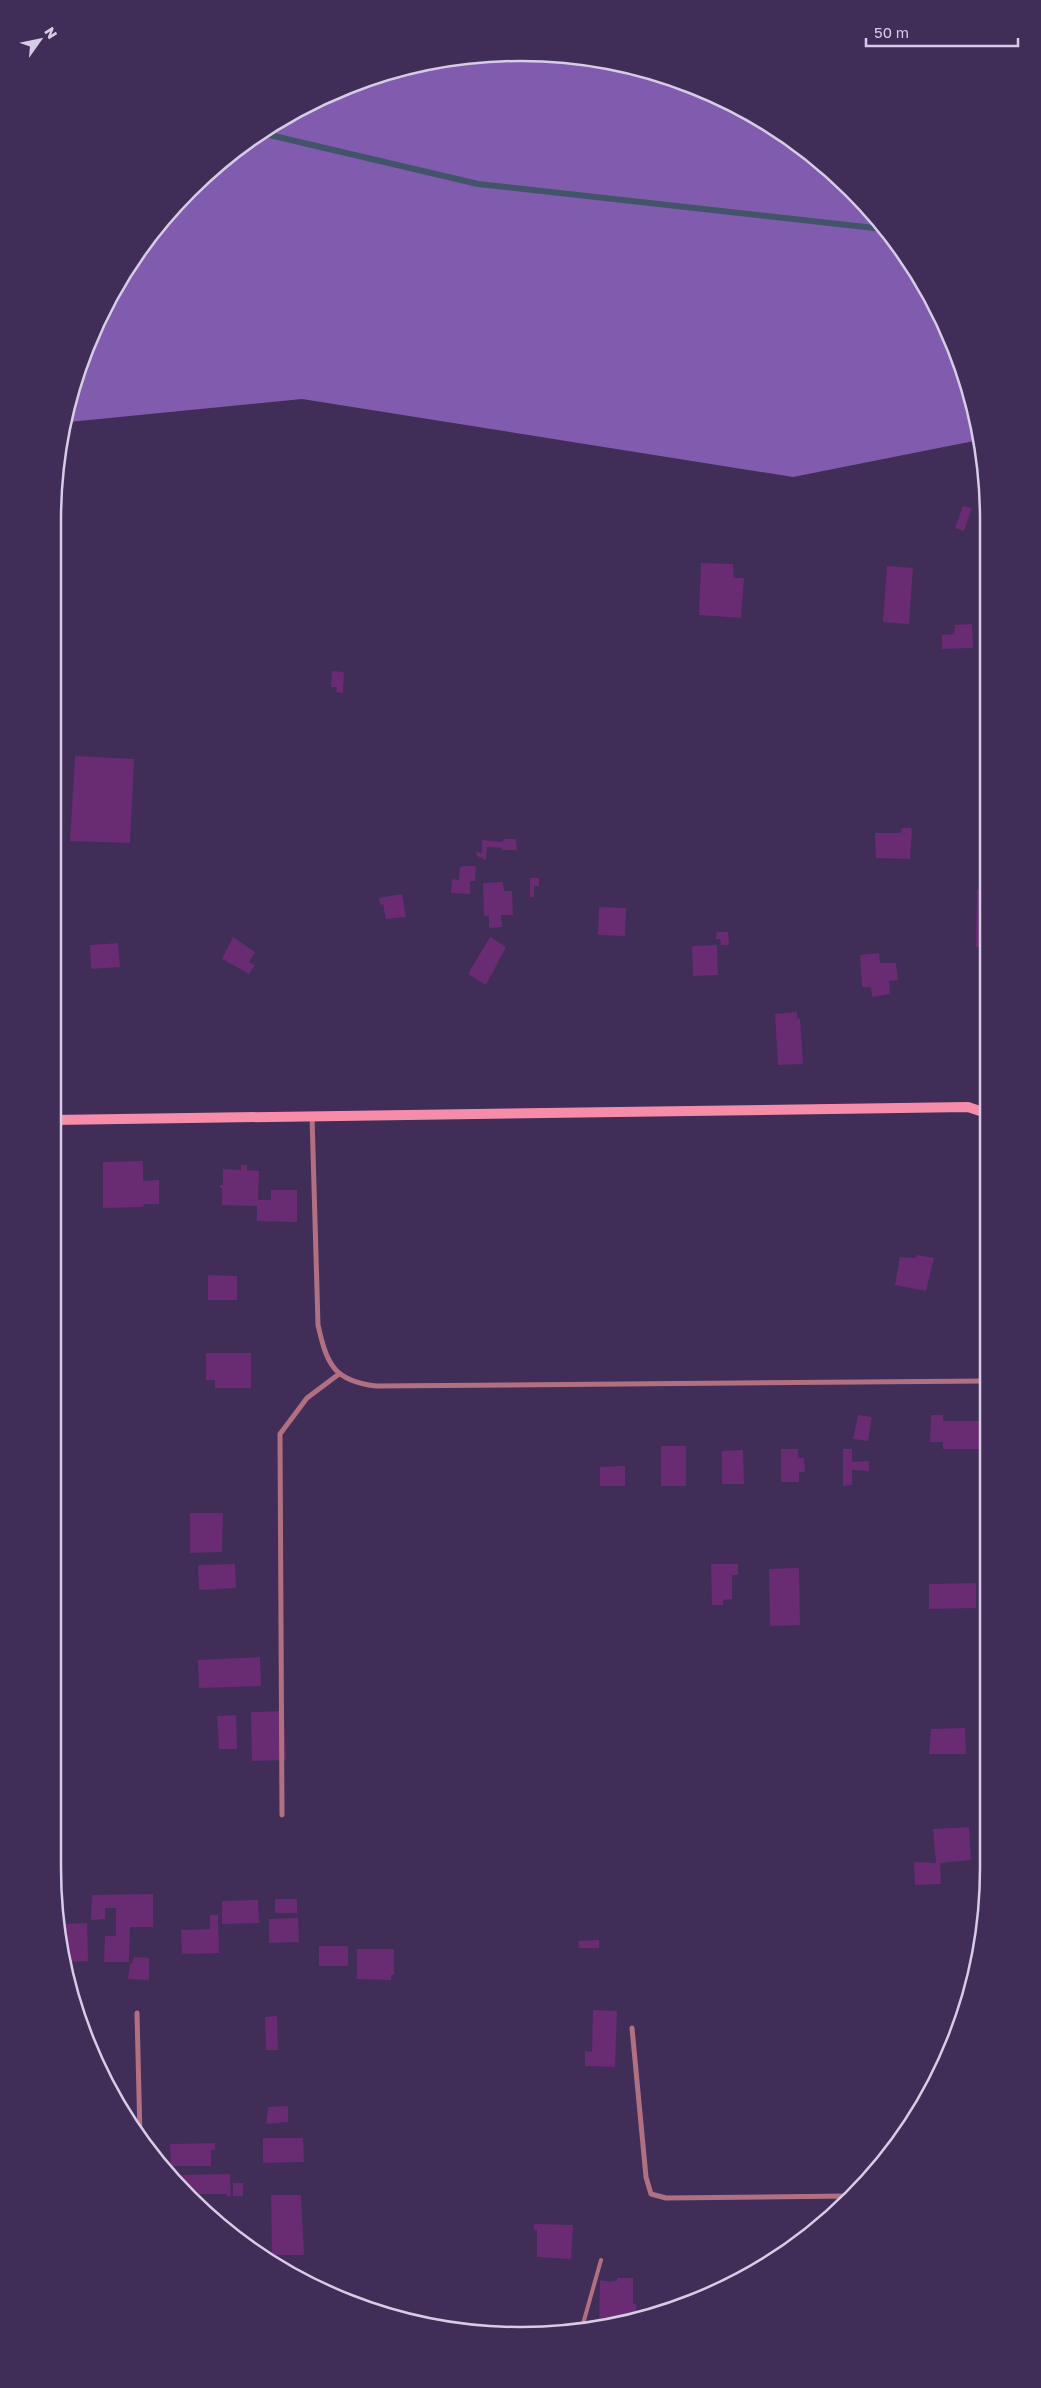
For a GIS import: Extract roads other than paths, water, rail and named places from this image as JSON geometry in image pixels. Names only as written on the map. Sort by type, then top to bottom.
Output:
[{"type":"street","points":[[61,1120],[968,1106],[980,1110]]},
{"type":"street","points":[[312,1116],[318,1325],[324,1352],[339,1374],[354,1383],[376,1386],[980,1381]]},
{"type":"street","points":[[282,1815],[280,1434],[307,1398],[339,1374]]},
{"type":"street","points":[[137,2013],[140,2124]]},
{"type":"street","points":[[632,2028],[646,2176],[651,2194],[666,2198],[841,2196]]},
{"type":"lane","points":[[583,2322],[601,2260]]},
{"type":"waterway","points":[[271,135],[478,184],[874,228]]}]
